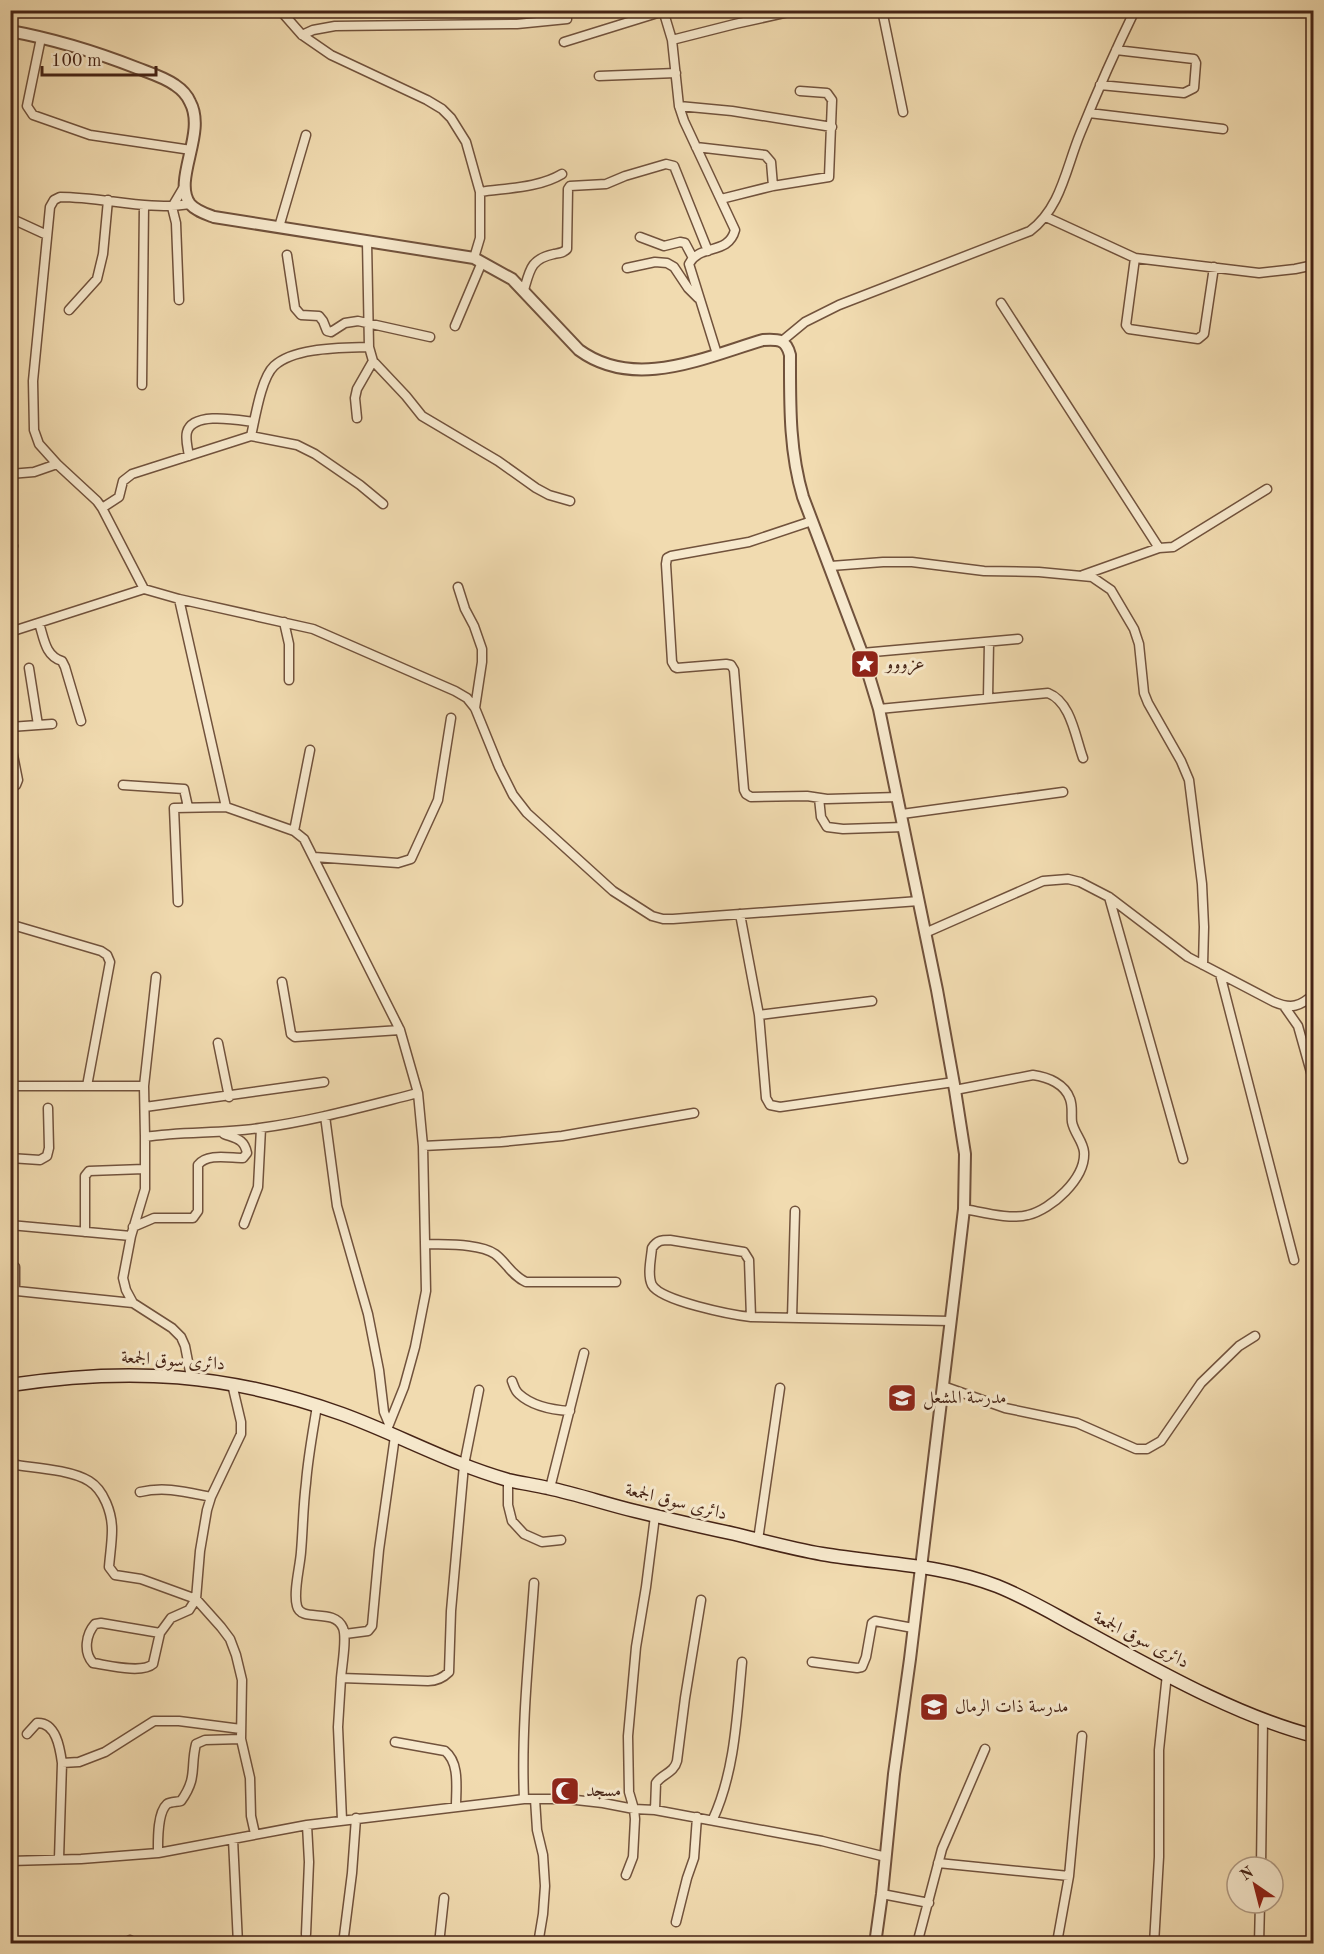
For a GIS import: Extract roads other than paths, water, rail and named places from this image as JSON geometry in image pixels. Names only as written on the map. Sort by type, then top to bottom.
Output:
[{"type":"main road","name":"دائرى سوق الجمعة","points":[[10,1385],[108,1375],[191,1377],[232,1384],[292,1398],[390,1431],[464,1465],[508,1480],[550,1488],[655,1516],[822,1554],[921,1565],[964,1576],[999,1587],[1230,1705],[1314,1736]]},
{"type":"street","points":[[280,10],[302,35],[331,55],[442,109],[466,142],[480,192],[480,238],[478,260],[455,326]]},
{"type":"street","points":[[672,40],[798,10]]},
{"type":"street","points":[[882,10],[903,112]]},
{"type":"street","points":[[782,341],[805,322],[839,305],[1030,231],[1046,217],[1060,190],[1100,86],[1135,10]]},
{"type":"street","points":[[564,42],[664,11],[672,40],[679,106],[735,230],[733,238],[727,245],[698,254],[689,264],[717,354]]},
{"type":"street","points":[[302,35],[313,30],[335,26],[518,24],[567,19]]},
{"type":"street","points":[[10,31],[111,58],[157,75],[176,85],[190,100],[194,110],[195,130],[185,185],[172,207],[176,223],[179,300]]},
{"type":"street","points":[[41,38],[27,106],[33,115],[90,135],[191,150]]},
{"type":"street","points":[[1100,86],[1184,93],[1194,88],[1196,63],[1194,59],[1116,50]]},
{"type":"street","points":[[599,76],[676,73]]},
{"type":"street","points":[[721,199],[773,186],[829,177],[832,100],[827,93],[800,91]]},
{"type":"street","points":[[679,106],[732,111],[832,127]]},
{"type":"street","points":[[1089,113],[1223,129]]},
{"type":"street","points":[[279,227],[306,135]]},
{"type":"street","points":[[696,147],[765,155],[771,162],[773,186]]},
{"type":"street","points":[[524,290],[530,270],[536,261],[567,249],[568,189],[570,186],[606,184],[666,164],[674,166],[708,251]]},
{"type":"street","points":[[480,192],[527,185],[556,178],[562,174]]},
{"type":"street","points":[[185,185],[190,204],[214,217],[478,260],[512,279],[579,350],[607,365],[640,370],[662,369],[763,340],[774,339],[782,341],[787,346],[790,355],[791,430],[796,474],[862,653],[879,709],[955,1086],[965,1154],[964,1209],[875,1944]]},
{"type":"street","points":[[144,589],[98,501],[57,464],[39,444],[34,430],[33,381],[50,207],[54,200],[60,197],[172,207],[190,204]]},
{"type":"street","points":[[69,310],[97,279],[103,254],[108,200]]},
{"type":"street","points":[[142,385],[144,205]]},
{"type":"street","points":[[1046,217],[1135,258],[1258,273],[1314,265]]},
{"type":"street","points":[[11,220],[47,235]]},
{"type":"street","points":[[640,237],[664,246],[680,242],[686,243],[693,258]]},
{"type":"street","points":[[367,241],[369,347],[373,361],[422,416],[498,461],[536,488],[549,495],[570,501]]},
{"type":"street","points":[[287,255],[295,308],[301,315],[319,316],[327,331],[331,332],[345,323],[358,321],[430,336]]},
{"type":"street","points":[[1135,258],[1126,325],[1130,329],[1198,339],[1204,334],[1215,267]]},
{"type":"street","points":[[627,268],[656,261],[667,263],[674,267],[700,301]]},
{"type":"street","points":[[1001,303],[1159,548]]},
{"type":"street","points":[[251,436],[261,395],[270,371],[282,361],[310,351],[369,347]]},
{"type":"street","points":[[357,418],[355,398],[357,389],[373,361]]},
{"type":"street","points":[[189,456],[186,435],[188,428],[200,421],[217,417],[254,422]]},
{"type":"street","points":[[102,508],[119,497],[126,477],[251,436],[297,446],[315,454],[360,485],[382,504]]},
{"type":"street","points":[[10,474],[34,472],[57,464]]},
{"type":"street","points":[[1082,575],[1159,548],[1173,547],[1267,489]]},
{"type":"street","points":[[813,521],[749,542],[667,558],[672,662],[675,668],[726,664],[731,665],[734,670],[744,790],[751,797],[807,796],[829,799],[898,797]]},
{"type":"street","points":[[831,566],[912,562],[984,570],[1082,575],[1092,577],[1111,590],[1127,615],[1139,644],[1144,693],[1148,703],[1181,761],[1189,780],[1202,884],[1203,965]]},
{"type":"street","points":[[458,587],[482,648],[475,708]]},
{"type":"street","points":[[10,632],[144,589],[313,629],[455,691],[467,698],[475,708],[499,767],[513,795],[527,813],[613,891],[645,912],[663,919],[919,901]]},
{"type":"street","points":[[179,599],[226,807]]},
{"type":"street","points":[[284,622],[289,644],[289,680]]},
{"type":"street","points":[[39,623],[48,653],[54,659],[62,661],[65,667],[81,721]]},
{"type":"street","points":[[862,653],[1018,639]]},
{"type":"street","points":[[988,698],[989,642]]},
{"type":"street","points":[[29,668],[38,725]]},
{"type":"street","points":[[879,709],[1048,693],[1055,696],[1065,706],[1083,758]]},
{"type":"street","points":[[314,857],[398,863],[411,859],[438,800],[452,718]]},
{"type":"street","points":[[10,727],[52,724]]},
{"type":"street","points":[[10,740],[18,780],[16,785],[10,788]]},
{"type":"street","points":[[294,831],[310,750]]},
{"type":"street","points":[[123,785],[184,789],[188,807]]},
{"type":"street","points":[[902,814],[1063,792]]},
{"type":"street","points":[[819,798],[821,817],[827,827],[843,829],[904,827]]},
{"type":"street","points":[[178,902],[174,808],[226,807],[294,831],[304,838],[400,1030],[418,1093],[423,1146],[426,1291],[415,1347],[390,1431],[372,1626],[368,1631],[345,1634]]},
{"type":"street","points":[[925,933],[1043,881],[1074,880],[1128,909],[1168,942],[1203,965],[1284,1006],[1298,1026],[1314,1083]]},
{"type":"street","points":[[1109,897],[1183,1159]]},
{"type":"street","points":[[740,914],[759,1015],[766,1098],[770,1105],[774,1107],[1033,1075],[1055,1082],[1065,1090],[1070,1098],[1074,1128],[1084,1152],[1080,1171],[1072,1184],[1058,1199],[1029,1215],[1018,1217],[964,1209]]},
{"type":"street","points":[[16,926],[107,954],[110,962],[87,1086]]},
{"type":"street","points":[[1220,974],[1294,1260]]},
{"type":"street","points":[[156,977],[144,1086],[145,1189],[132,1231],[123,1278],[133,1303],[182,1337],[191,1377]]},
{"type":"street","points":[[282,982],[291,1034],[295,1037],[400,1030]]},
{"type":"street","points":[[1284,1006],[1299,1005],[1314,994]]},
{"type":"street","points":[[759,1015],[872,1001]]},
{"type":"street","points":[[218,1043],[229,1097]]},
{"type":"street","points":[[145,1107],[324,1082]]},
{"type":"street","points":[[10,1086],[144,1086]]},
{"type":"street","points":[[144,1137],[163,1134],[222,1133],[261,1128],[325,1116],[418,1093]]},
{"type":"street","points":[[10,1158],[40,1160],[47,1156],[49,1148],[48,1108]]},
{"type":"street","points":[[423,1146],[562,1136],[694,1113]]},
{"type":"street","points":[[325,1116],[337,1206],[368,1314],[379,1370],[384,1412],[390,1431]]},
{"type":"street","points":[[244,1224],[258,1187],[261,1128]]},
{"type":"street","points":[[10,1225],[85,1232],[132,1231],[154,1218],[193,1218],[198,1211],[198,1165],[201,1161],[210,1158],[243,1158],[247,1153],[245,1144],[222,1133]]},
{"type":"street","points":[[85,1232],[85,1176],[89,1171],[144,1168]]},
{"type":"street","points":[[792,1318],[795,1211]]},
{"type":"street","points":[[751,1317],[749,1260],[744,1252],[670,1240],[661,1240],[652,1248],[650,1278],[656,1290],[666,1297],[725,1313],[751,1317],[951,1321]]},
{"type":"street","points":[[426,1244],[480,1248],[490,1251],[519,1279],[526,1282],[616,1282]]},
{"type":"street","points":[[15,1268],[15,1289],[17,1291],[133,1303]]},
{"type":"street","points":[[943,1386],[1005,1408],[1077,1423],[1141,1450],[1153,1447],[1161,1440],[1201,1383],[1239,1347],[1255,1336]]},
{"type":"street","points":[[550,1488],[584,1353]]},
{"type":"street","points":[[512,1381],[517,1393],[530,1401],[553,1410],[570,1411]]},
{"type":"street","points":[[160,1633],[101,1623],[95,1624],[88,1635],[87,1653],[93,1662],[146,1669],[153,1664],[160,1633],[166,1622],[189,1610],[196,1599],[200,1551],[211,1497],[241,1434],[242,1422],[232,1384]]},
{"type":"street","points":[[758,1540],[780,1388]]},
{"type":"street","points":[[342,1678],[428,1682],[444,1677],[449,1672],[451,1611],[464,1465],[479,1390]]},
{"type":"street","points":[[317,1406],[306,1482],[297,1605],[302,1613],[338,1620],[345,1634],[338,1727],[342,1820]]},
{"type":"street","points":[[10,1458],[16,1464],[69,1474],[88,1481],[98,1489],[108,1507],[112,1527],[109,1567],[111,1571],[116,1575],[141,1579],[196,1599],[231,1639],[242,1680],[241,1739],[250,1778],[251,1816],[255,1834]]},
{"type":"street","points":[[508,1480],[508,1505],[512,1521],[524,1534],[542,1542],[561,1540]]},
{"type":"street","points":[[140,1492],[156,1488],[211,1497]]},
{"type":"street","points":[[626,1875],[633,1857],[634,1809],[629,1792],[628,1736],[636,1647],[655,1516]]},
{"type":"street","points":[[524,1799],[524,1712],[534,1583]]},
{"type":"street","points":[[655,1810],[656,1783],[673,1770],[677,1761],[701,1600]]},
{"type":"street","points":[[812,1662],[862,1667],[872,1623],[875,1621],[913,1628]]},
{"type":"street","points":[[713,1819],[721,1802],[730,1769],[742,1662]]},
{"type":"street","points":[[1154,1944],[1159,1857],[1159,1750],[1167,1674]]},
{"type":"street","points":[[1261,1855],[1263,1719]]},
{"type":"street","points":[[62,1763],[80,1762],[105,1752],[154,1721],[179,1721],[241,1729]]},
{"type":"street","points":[[27,1734],[37,1723],[43,1723],[49,1726],[58,1742],[62,1763],[59,1858]]},
{"type":"street","points":[[1058,1937],[1069,1876],[1082,1736]]},
{"type":"street","points":[[158,1853],[162,1813],[169,1803],[181,1801],[194,1778],[196,1744],[205,1740],[241,1739]]},
{"type":"street","points":[[395,1742],[446,1751],[451,1755],[455,1762],[456,1806]]},
{"type":"street","points":[[917,1944],[948,1833],[985,1749]]},
{"type":"street","points":[[10,1861],[81,1859],[158,1853],[307,1825],[524,1799],[567,1799],[713,1819],[822,1841],[886,1857]]},
{"type":"street","points":[[535,1799],[545,1886],[538,1944]]},
{"type":"street","points":[[676,1922],[694,1858],[697,1817]]},
{"type":"street","points":[[343,1944],[356,1818]]},
{"type":"street","points":[[306,1934],[309,1862],[307,1825]]},
{"type":"street","points":[[233,1839],[238,1944]]},
{"type":"street","points":[[938,1863],[1069,1876]]},
{"type":"street","points":[[882,1894],[929,1903]]},
{"type":"street","points":[[439,1944],[444,1898]]},
{"type":"street","points":[[1259,1944],[1260,1915]]},
{"type":"place","name":"عزووو","points":[[865,664]]},
{"type":"place","name":"مدرسة المشعل","points":[[902,1398]]},
{"type":"place","name":"مدرسة ذات الرمال","points":[[934,1707]]},
{"type":"place","name":"مسجد","points":[[565,1791]]}]
